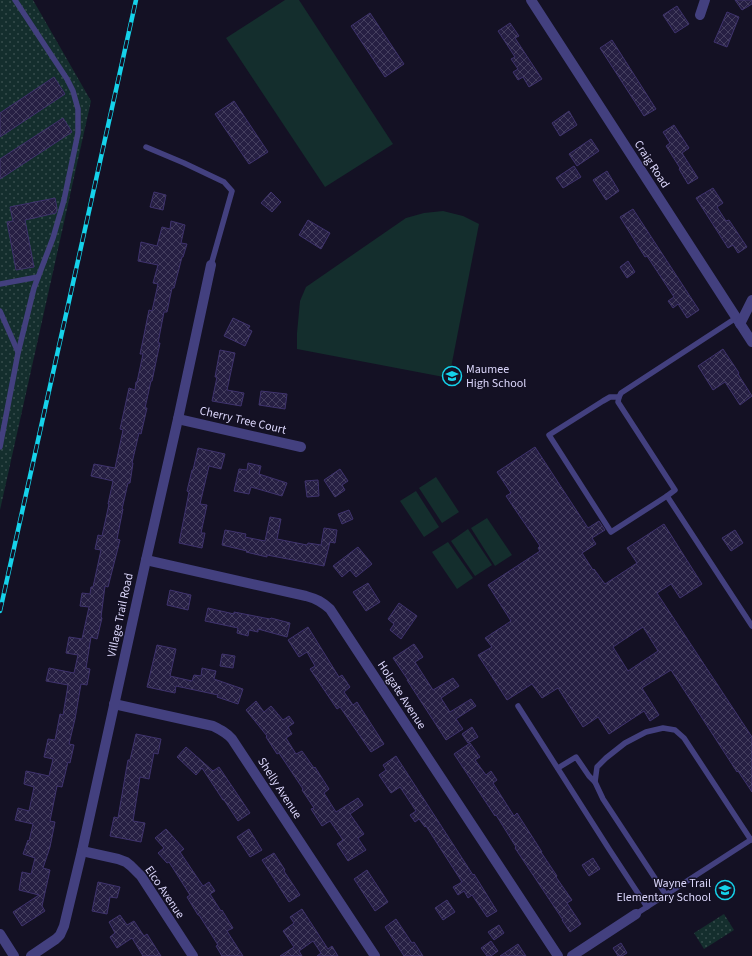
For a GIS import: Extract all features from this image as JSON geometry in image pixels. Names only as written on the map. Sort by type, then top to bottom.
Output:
[{"type":"street","name":"Craig Road","points":[[531,0],[752,342]]},
{"type":"street","points":[[700,15],[705,0]]},
{"type":"street","name":"Village Trail Road","points":[[31,956],[56,939],[60,935],[64,926],[82,851],[211,265]]},
{"type":"street","points":[[738,321],[752,300]]},
{"type":"street","name":"Cherry Tree Court","points":[[178,419],[301,447]]},
{"type":"street","name":"Holgate Avenue","points":[[146,560],[306,596],[322,602],[330,609],[558,956]]},
{"type":"street","name":"Shelly Avenue","points":[[114,704],[214,726],[229,735],[375,956]]},
{"type":"street","name":"Elco Avenue","points":[[82,851],[118,859],[131,866],[141,876],[193,956]]},
{"type":"street","points":[[572,956],[636,914]]},
{"type":"street","points":[[0,934],[14,956]]},
{"type":"lane","points":[[0,447],[18,353],[34,288],[53,238],[64,200],[78,133],[78,109],[74,91],[15,0]]},
{"type":"lane","points":[[146,147],[224,182],[232,191],[211,265]]},
{"type":"lane","points":[[0,284],[38,277]]},
{"type":"lane","points":[[0,311],[18,353]]},
{"type":"lane","points":[[619,397],[610,397],[549,435],[611,532],[675,490],[621,408],[618,402],[621,393],[738,321]]},
{"type":"lane","points":[[667,496],[752,626]]},
{"type":"lane","points":[[518,706],[647,907]]},
{"type":"lane","points":[[595,782],[597,767],[606,758],[625,744],[646,732],[663,728],[675,730],[684,738],[751,840],[636,914]]},
{"type":"lane","points":[[558,768],[576,757],[595,782],[603,799],[666,895]]},
{"type":"green space","points":[[0,0],[33,0],[91,101],[0,510]]},
{"type":"green space","points":[[285,0],[299,0],[393,144],[325,187],[226,38]]},
{"type":"green space","points":[[443,211],[463,216],[479,224],[449,378],[297,349],[300,301],[306,287],[406,218],[424,213]]},
{"type":"green space","points":[[436,477],[459,512],[442,523],[419,488]]},
{"type":"green space","points":[[416,491],[439,527],[424,537],[400,501]]},
{"type":"green space","points":[[487,518],[512,555],[495,566],[471,528]]},
{"type":"green space","points":[[468,529],[492,565],[475,576],[451,541]]},
{"type":"green space","points":[[448,542],[473,578],[457,589],[432,552]]},
{"type":"green space","points":[[724,914],[734,930],[704,949],[694,933]]},
{"type":"building","points":[[735,0],[752,0],[752,4],[742,10]]},
{"type":"building","points":[[677,6],[689,24],[675,33],[663,15]]},
{"type":"building","points":[[727,12],[739,17],[727,47],[714,42]]},
{"type":"building","points":[[370,13],[404,64],[385,77],[351,26]]},
{"type":"building","points":[[510,23],[519,36],[515,38],[542,79],[529,87],[523,77],[518,80],[513,72],[518,69],[511,59],[515,57],[498,31]]},
{"type":"building","points":[[612,40],[656,109],[644,116],[600,48]]},
{"type":"building","points":[[54,77],[65,94],[0,137],[0,113]]},
{"type":"building","points":[[234,101],[268,152],[249,164],[215,114]]},
{"type":"building","points":[[569,111],[577,125],[560,136],[552,123]]},
{"type":"building","points":[[63,118],[72,132],[0,179],[0,159]]},
{"type":"building","points":[[674,125],[689,148],[682,153],[698,178],[688,184],[666,146],[670,143],[663,132]]},
{"type":"building","points":[[591,139],[599,151],[577,166],[569,154]]},
{"type":"building","points":[[574,166],[581,177],[563,188],[556,178]]},
{"type":"building","points":[[607,171],[619,191],[606,200],[593,180]]},
{"type":"building","points":[[713,188],[723,203],[717,207],[726,221],[729,220],[747,247],[738,253],[733,245],[728,248],[696,198]]},
{"type":"building","points":[[154,192],[166,195],[163,210],[150,207]]},
{"type":"building","points":[[271,192],[281,202],[272,212],[261,203]]},
{"type":"building","points":[[55,198],[57,208],[56,213],[25,220],[34,267],[16,270],[7,222],[13,221],[10,207]]},
{"type":"building","points":[[633,209],[699,310],[687,318],[678,304],[673,308],[668,301],[674,297],[647,256],[645,257],[620,217]]},
{"type":"building","points":[[308,220],[330,233],[321,249],[299,235]]},
{"type":"building","points":[[171,221],[185,225],[181,243],[187,244],[174,288],[172,288],[167,312],[164,312],[158,343],[160,343],[145,408],[147,408],[141,434],[139,433],[132,463],[130,483],[128,483],[122,509],[117,539],[120,540],[108,587],[105,586],[102,618],[97,639],[91,637],[86,668],[90,669],[87,685],[81,684],[69,744],[74,745],[70,763],[68,762],[62,787],[57,786],[50,821],[55,822],[50,847],[43,868],[50,870],[42,906],[45,911],[22,926],[13,912],[39,895],[19,890],[22,872],[31,874],[35,858],[23,854],[28,840],[29,841],[33,824],[15,820],[18,808],[29,811],[34,787],[24,784],[26,771],[49,776],[53,759],[44,757],[48,739],[55,740],[60,714],[63,715],[68,685],[46,681],[49,668],[74,673],[78,655],[66,653],[69,637],[82,639],[89,607],[80,606],[82,593],[90,594],[91,587],[93,587],[101,550],[95,549],[98,535],[102,536],[113,481],[91,476],[94,464],[115,468],[123,430],[120,429],[129,388],[135,390],[143,354],[140,354],[149,310],[152,311],[158,284],[153,283],[158,265],[138,261],[141,242],[157,246],[162,227],[170,229]]},
{"type":"building","points":[[628,261],[635,272],[627,278],[620,267]]},
{"type":"building","points":[[233,318],[250,326],[248,329],[252,331],[245,346],[224,336]]},
{"type":"building","points":[[723,349],[752,396],[740,405],[725,382],[713,390],[698,366]]},
{"type":"building","points":[[220,350],[235,353],[227,390],[244,393],[241,406],[212,401],[217,377],[215,377]]},
{"type":"building","points":[[261,391],[287,394],[285,409],[259,405]]},
{"type":"building","points":[[535,447],[588,528],[599,521],[605,530],[592,538],[596,544],[582,553],[593,570],[594,569],[605,584],[637,563],[627,548],[664,524],[702,584],[680,598],[671,584],[657,593],[752,737],[752,792],[738,771],[737,772],[671,670],[642,688],[659,715],[650,721],[644,711],[609,734],[598,717],[583,727],[558,688],[542,698],[532,684],[507,700],[478,655],[492,647],[485,638],[511,621],[488,585],[540,551],[538,548],[540,546],[506,496],[511,493],[497,472]],"holes":[[[643,627],[658,651],[628,671],[613,647]]]},
{"type":"building","points":[[198,448],[225,454],[221,469],[209,466],[200,504],[207,505],[201,533],[205,533],[202,548],[179,543],[189,492],[187,491]]},
{"type":"building","points":[[248,463],[261,466],[259,474],[287,483],[282,496],[251,487],[249,494],[234,491],[239,469],[247,470]]},
{"type":"building","points":[[340,469],[348,481],[342,485],[345,490],[335,497],[324,480]]},
{"type":"building","points":[[318,480],[319,496],[307,497],[305,481]]},
{"type":"building","points":[[349,510],[353,519],[342,524],[338,514]]},
{"type":"building","points":[[270,517],[281,519],[277,539],[307,545],[308,543],[321,545],[324,528],[337,530],[335,543],[330,542],[324,566],[267,555],[267,557],[222,545],[225,530],[246,534],[245,537],[265,541]]},
{"type":"building","points":[[735,530],[743,543],[731,551],[722,538]]},
{"type":"building","points":[[358,547],[372,564],[356,577],[350,570],[342,577],[333,566]]},
{"type":"building","points":[[368,583],[380,602],[366,611],[353,592]]},
{"type":"building","points":[[170,590],[191,595],[188,610],[167,605]]},
{"type":"building","points":[[399,603],[417,616],[401,639],[390,630],[394,624],[388,619]]},
{"type":"building","points":[[208,608],[234,614],[234,612],[271,618],[290,623],[287,637],[258,629],[258,632],[249,630],[248,636],[237,633],[238,628],[205,621]]},
{"type":"building","points":[[308,627],[339,677],[342,675],[350,687],[344,692],[353,705],[357,702],[384,744],[371,752],[340,707],[337,709],[310,669],[315,666],[307,652],[299,657],[288,640]]},
{"type":"building","points":[[414,644],[423,657],[415,662],[433,690],[453,678],[459,686],[441,698],[450,712],[471,699],[476,706],[456,719],[463,729],[446,740],[393,658]]},
{"type":"building","points":[[157,645],[176,649],[170,676],[192,681],[194,675],[201,676],[202,668],[216,671],[214,679],[243,689],[238,704],[217,697],[218,695],[176,686],[175,693],[147,687]]},
{"type":"building","points":[[222,654],[235,656],[233,668],[220,666]]},
{"type":"building","points":[[256,701],[264,712],[271,706],[283,720],[289,716],[294,723],[288,727],[292,734],[286,738],[296,754],[302,751],[314,768],[315,767],[329,789],[324,793],[336,812],[358,798],[363,805],[350,814],[364,834],[358,838],[366,850],[348,861],[337,844],[343,840],[330,821],[322,826],[311,809],[314,808],[302,790],[303,789],[279,753],[277,754],[266,737],[267,736],[246,710]]},
{"type":"building","points":[[472,727],[478,737],[468,743],[462,734]]},
{"type":"building","points":[[136,734],[161,739],[158,754],[154,753],[149,779],[140,777],[133,821],[145,823],[141,842],[110,836],[114,817],[118,818],[128,760],[130,760]]},
{"type":"building","points":[[470,743],[480,757],[475,760],[486,775],[491,771],[497,780],[493,783],[514,816],[517,813],[557,876],[556,877],[572,900],[567,903],[581,924],[570,932],[515,848],[516,847],[496,815],[495,816],[454,754]]},
{"type":"building","points":[[186,747],[213,771],[219,767],[250,813],[238,821],[202,768],[196,775],[177,757]]},
{"type":"building","points":[[396,756],[497,911],[487,917],[472,895],[468,898],[464,891],[458,895],[453,887],[462,882],[426,826],[425,827],[419,819],[415,822],[410,815],[416,811],[400,787],[391,793],[379,775],[386,770],[383,765]]},
{"type":"building","points":[[166,829],[184,849],[180,852],[203,886],[209,882],[215,891],[210,894],[233,928],[227,931],[243,956],[222,956],[216,946],[218,945],[187,897],[190,895],[169,862],[167,863],[158,853],[164,848],[155,838]]},
{"type":"building","points":[[249,829],[262,850],[250,857],[237,837]]},
{"type":"building","points":[[274,853],[300,895],[289,902],[262,860]]},
{"type":"building","points":[[593,858],[600,869],[589,876],[582,865]]},
{"type":"building","points":[[367,870],[388,902],[375,911],[354,879]]},
{"type":"building","points":[[98,882],[120,887],[117,898],[110,897],[107,914],[92,911]]},
{"type":"building","points":[[447,900],[455,912],[443,920],[435,908]]},
{"type":"building","points":[[302,909],[328,949],[332,946],[338,956],[317,956],[321,953],[313,941],[299,951],[302,956],[280,956],[294,947],[283,931],[294,923],[290,917]]},
{"type":"building","points":[[120,915],[127,925],[134,921],[144,936],[147,934],[161,956],[143,956],[132,938],[117,948],[110,937],[115,933],[109,922]]},
{"type":"building","points":[[396,919],[412,943],[414,942],[423,956],[404,956],[385,927]]},
{"type":"building","points":[[499,925],[504,933],[494,940],[488,932]]},
{"type":"building","points":[[491,941],[498,951],[491,956],[487,956],[481,948]]},
{"type":"building","points":[[621,943],[627,953],[622,956],[618,956],[613,948]]},
{"type":"building","points":[[518,944],[526,956],[500,956]]},
{"type":"railway","points":[[0,611],[136,0]]},
{"type":"place","name":"Maumee High School","points":[[452,376]]},
{"type":"place","name":"Wayne Trail Elementary School","points":[[725,890]]}]
